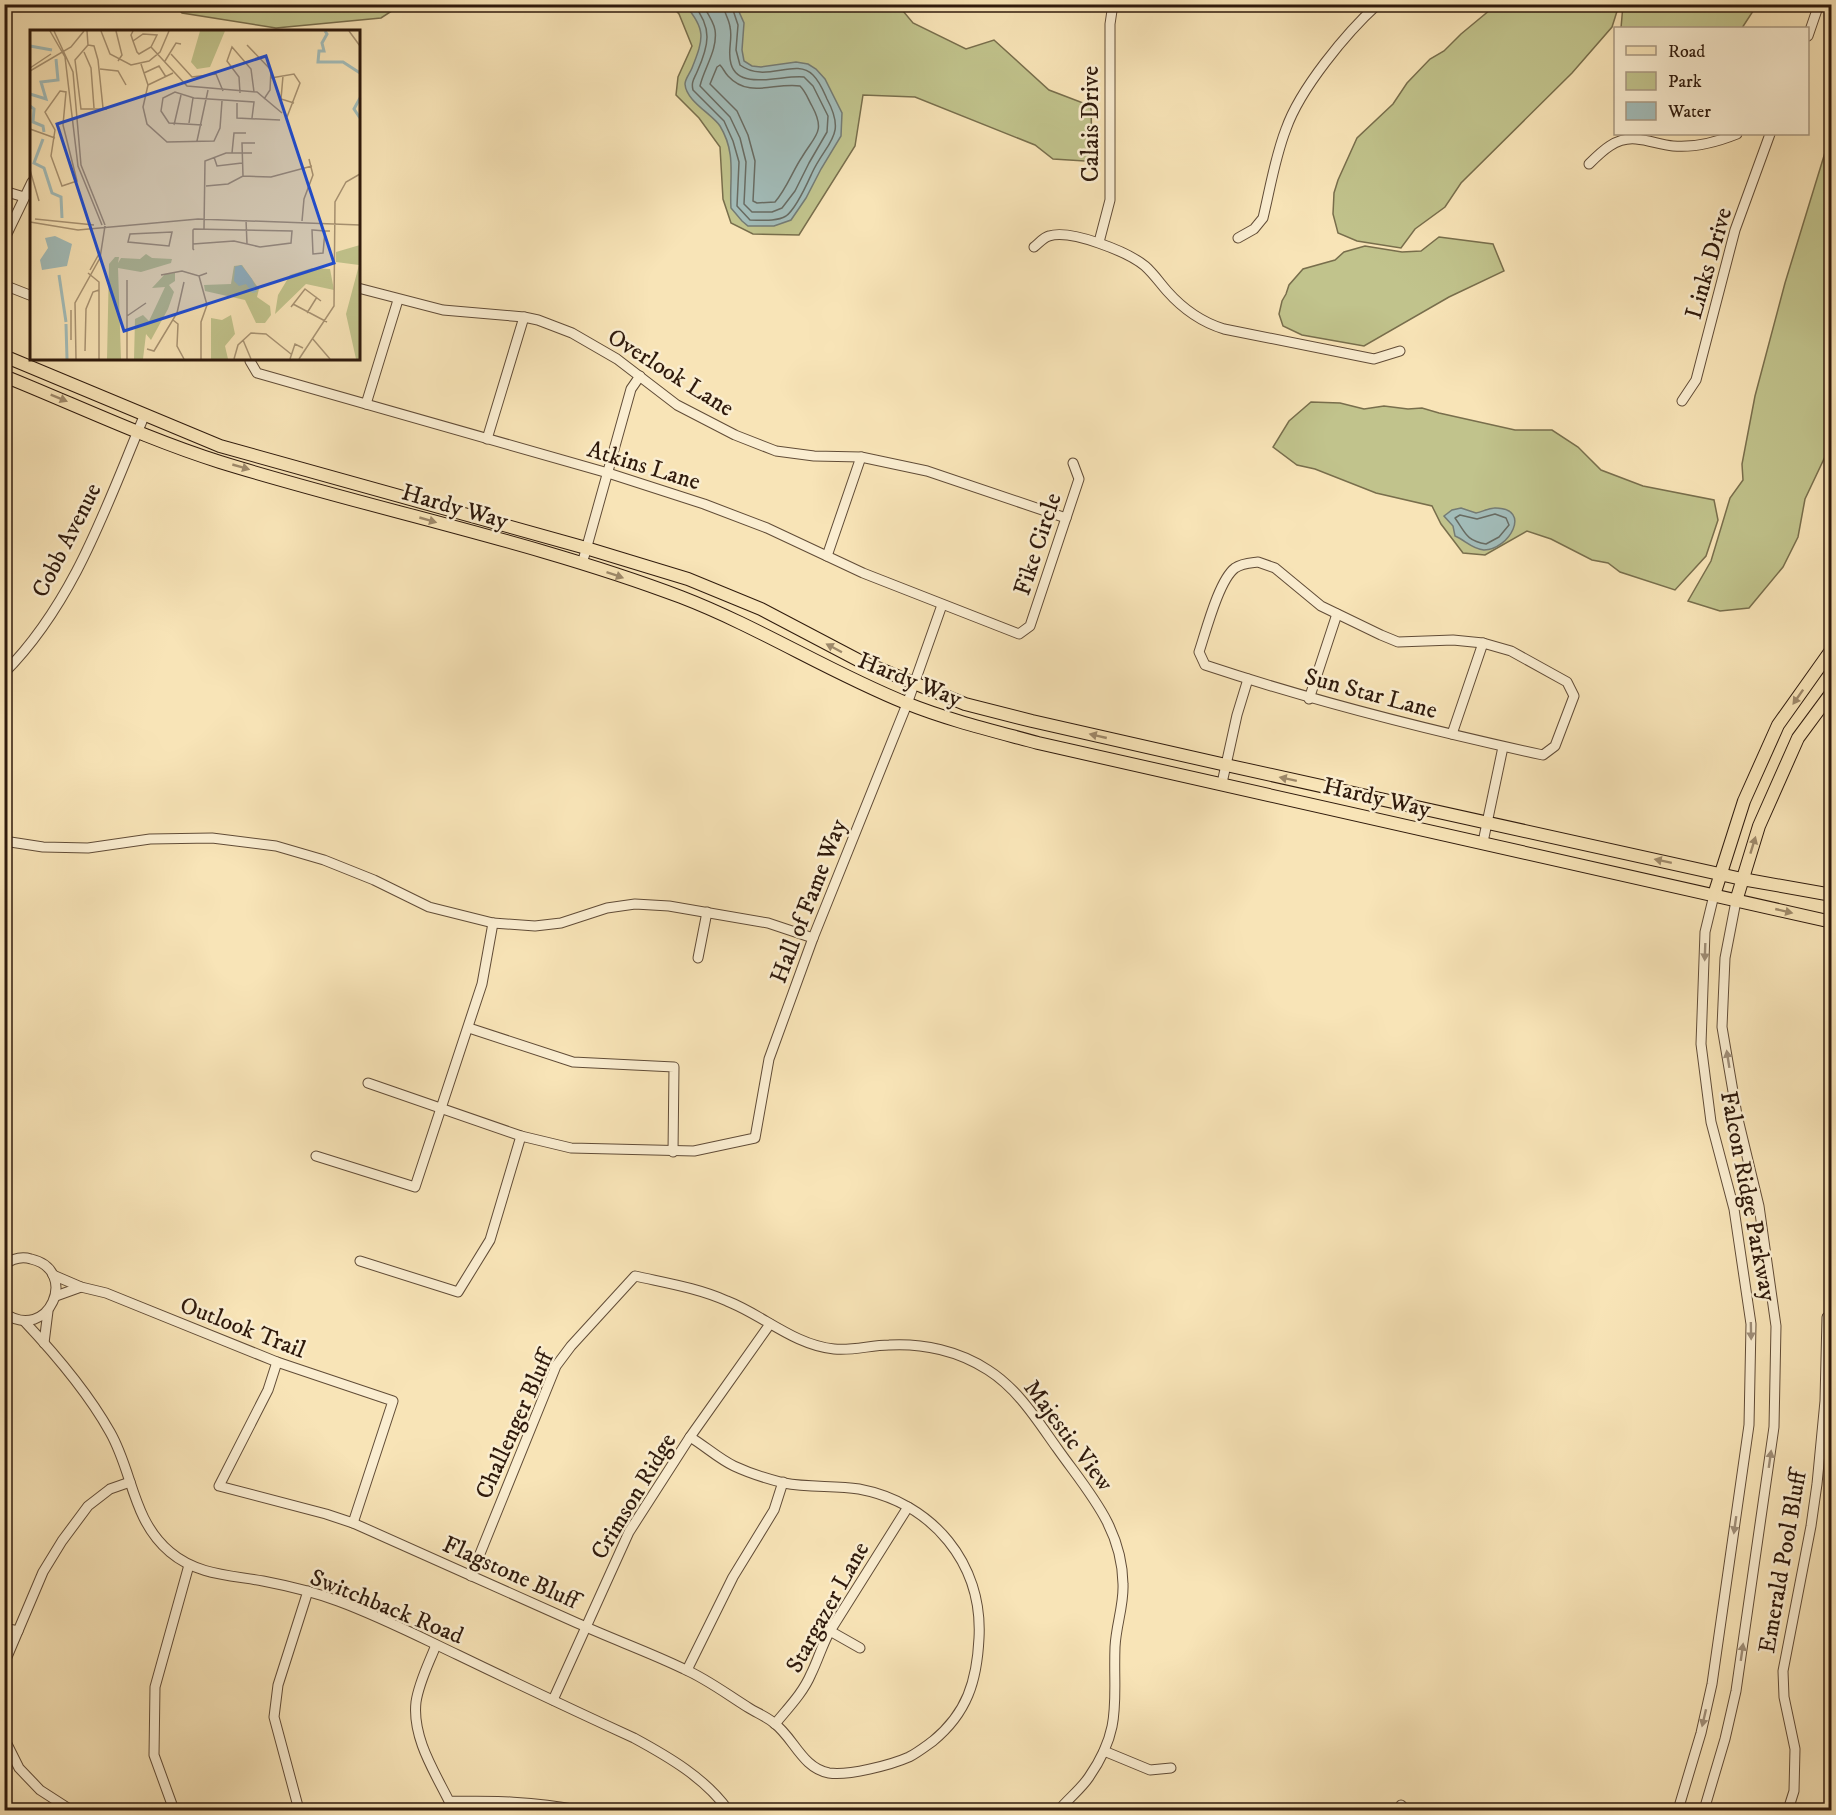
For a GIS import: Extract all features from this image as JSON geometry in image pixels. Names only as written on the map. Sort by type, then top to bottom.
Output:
[{"type":"main road","name":"Hardy Way","points":[[4,356],[220,446],[586,548],[688,579],[761,609],[858,660],[965,704],[1487,823],[1742,879],[1832,896]]},
{"type":"main road","name":"Hardy Way","points":[[4,376],[218,461],[582,564],[681,597],[744,624],[851,679],[907,704],[962,722],[1038,743],[1832,922]]},
{"type":"main road","name":"Falcon Ridge Parkway","points":[[1714,895],[1744,801],[1778,725],[1832,649]]},
{"type":"main road","name":"Falcon Ridge Parkway","points":[[1736,901],[1759,826],[1798,738],[1832,692]]},
{"type":"street","name":"Calais Drive","points":[[1099,242],[1110,200],[1110,24],[1113,4]]},
{"type":"street","points":[[1238,238],[1254,230],[1263,218],[1285,130],[1294,111],[1317,75],[1378,4]]},
{"type":"street","points":[[1809,33],[1819,4]]},
{"type":"street","points":[[1589,164],[1605,148],[1624,139],[1674,146],[1705,145],[1734,135]]},
{"type":"street","name":"Links Drive","points":[[1682,401],[1696,380],[1735,230],[1770,135]]},
{"type":"street","points":[[4,240],[30,186]]},
{"type":"street","points":[[4,191],[24,197]]},
{"type":"street","points":[[1034,247],[1047,236],[1063,235],[1099,242],[1145,266],[1189,313],[1210,325],[1374,359],[1400,351]]},
{"type":"street","points":[[4,285],[30,295]]},
{"type":"street","name":"Overlook Lane","points":[[360,289],[443,310],[524,316],[572,333],[617,359],[676,405],[735,435],[776,451],[814,456],[861,457],[927,471],[1066,518]]},
{"type":"street","points":[[366,404],[398,300]]},
{"type":"street","points":[[487,439],[524,316]]},
{"type":"street","name":"Atkins Lane","points":[[250,360],[257,373],[608,473],[704,504],[757,524],[863,573],[1019,634]]},
{"type":"street","points":[[582,564],[631,389],[640,376]]},
{"type":"street","name":"Cobb Avenue","points":[[4,673],[36,634],[68,588],[93,538],[145,414]]},
{"type":"street","points":[[827,556],[861,457]]},
{"type":"street","name":"Fike Circle","points":[[1019,634],[1030,626],[1080,478],[1073,463]]},
{"type":"street","name":"Sun Star Lane","points":[[1337,614],[1321,606],[1275,568],[1258,562],[1247,563],[1235,568],[1224,580],[1199,652],[1206,665],[1309,699],[1543,755],[1555,746],[1574,696],[1567,682],[1511,651],[1483,643]]},
{"type":"street","name":"Hall of Fame Way","points":[[673,1152],[694,1152],[756,1138],[769,1059],[813,938],[907,704],[942,605]]},
{"type":"street","points":[[1309,699],[1337,614],[1398,642],[1453,640],[1483,643],[1452,735]]},
{"type":"street","points":[[1222,783],[1237,715],[1248,679]]},
{"type":"street","points":[[1483,842],[1503,747]]},
{"type":"street","points":[[4,841],[43,847],[88,848],[150,839],[212,838],[276,846],[324,860],[374,880],[429,907],[493,922],[535,926],[561,923],[607,908],[635,904],[707,912],[768,923],[813,938]]},
{"type":"street","name":"Falcon Ridge Parkway","points":[[1678,1810],[1701,1733],[1712,1684],[1749,1425],[1751,1324],[1734,1209],[1711,1122],[1701,1044],[1705,932],[1714,895]]},
{"type":"street","name":"Falcon Ridge Parkway","points":[[1704,1810],[1725,1739],[1736,1691],[1774,1427],[1776,1326],[1759,1206],[1737,1115],[1722,1026],[1725,958],[1736,901]]},
{"type":"street","points":[[698,958],[707,912]]},
{"type":"street","points":[[316,1156],[415,1187],[482,984],[493,922]]},
{"type":"street","points":[[368,1083],[521,1136],[571,1148],[673,1152],[674,1067],[573,1062],[469,1028]]},
{"type":"street","points":[[360,1261],[458,1292],[490,1240],[521,1136]]},
{"type":"street","points":[[4,1265],[17,1258],[38,1260],[53,1275],[56,1282],[56,1296],[48,1311],[44,1343]]},
{"type":"street","name":"Outlook Trail","points":[[53,1275],[81,1287],[106,1293],[277,1362],[393,1401],[353,1522]]},
{"type":"street","name":"Majestic View","points":[[635,1276],[701,1291],[808,1343],[834,1349],[915,1345],[954,1353],[988,1370],[1010,1387],[1028,1408],[1106,1517],[1119,1550],[1123,1584],[1115,1642],[1116,1710],[1104,1751],[1088,1779],[1059,1810]]},
{"type":"street","name":"Challenger Bluff","points":[[471,1576],[556,1366],[571,1346],[635,1276]]},
{"type":"street","points":[[56,1296],[81,1287]]},
{"type":"street","points":[[24,1321],[33,1320],[48,1311]]},
{"type":"street","name":"Switchback Road","points":[[4,1313],[11,1318],[24,1321],[81,1387],[111,1434],[140,1514],[153,1534],[170,1552],[189,1565],[210,1573],[308,1591],[379,1618],[672,1758],[703,1783],[728,1810]]},
{"type":"street","name":"Emerald Pool Bluff","points":[[1788,1810],[1794,1791],[1796,1749],[1784,1697],[1784,1671],[1817,1484],[1825,1401],[1829,1315]]},
{"type":"street","name":"Crimson Ridge","points":[[553,1700],[629,1532],[690,1437],[770,1324]]},
{"type":"street","name":"Flagstone Bluff","points":[[277,1362],[268,1390],[219,1486],[353,1522],[585,1627],[687,1670],[775,1724],[803,1757],[815,1768],[828,1773],[842,1773],[909,1757],[928,1745],[946,1730],[968,1697],[975,1678],[979,1655],[980,1624],[977,1598],[969,1575],[942,1532],[922,1515],[890,1497],[858,1489],[783,1482],[733,1465],[690,1437]]},
{"type":"street","points":[[4,1664],[44,1572],[62,1541],[88,1506],[110,1489],[130,1482]]},
{"type":"street","points":[[687,1670],[732,1577],[774,1510],[783,1482]]},
{"type":"street","name":"Stargazer Lane","points":[[775,1724],[805,1686],[830,1631],[908,1507]]},
{"type":"street","points":[[174,1810],[154,1755],[155,1687],[189,1565]]},
{"type":"street","points":[[299,1810],[274,1717],[278,1685],[308,1591]]},
{"type":"street","points":[[4,1628],[18,1630]]},
{"type":"street","points":[[830,1631],[860,1648]]},
{"type":"street","points":[[436,1645],[416,1702],[416,1723],[424,1748],[449,1801],[552,1805],[577,1810]]},
{"type":"street","points":[[4,1738],[19,1768],[40,1790],[71,1810]]},
{"type":"street","points":[[1104,1751],[1150,1770],[1171,1767]]},
{"type":"green space","points":[[1623,4],[1757,5],[1743,27],[1621,27]]},
{"type":"green space","points":[[175,5],[401,5],[381,18],[276,28],[182,13]]},
{"type":"green space","points":[[671,5],[898,5],[913,23],[966,49],[994,40],[1049,90],[1091,106],[1092,153],[1085,161],[1053,159],[1035,145],[915,97],[863,95],[855,146],[799,235],[753,234],[731,223],[723,199],[720,147],[699,118],[676,95],[678,77],[692,46],[679,14]]},
{"type":"green space","points":[[1496,5],[1619,5],[1612,27],[1572,73],[1461,183],[1445,207],[1415,229],[1401,248],[1357,241],[1338,233],[1333,214],[1334,193],[1357,138],[1393,104],[1407,83],[1430,59],[1444,51]]},
{"type":"green space","points":[[1831,133],[1831,444],[1805,499],[1798,537],[1783,567],[1749,608],[1720,611],[1688,601],[1711,561],[1730,498],[1743,480],[1742,464],[1755,396],[1785,283]]},
{"type":"green space","points":[[1439,237],[1493,244],[1504,271],[1449,297],[1364,346],[1302,335],[1283,326],[1279,314],[1282,301],[1289,285],[1303,269],[1335,260],[1344,252],[1365,246],[1402,252],[1421,251]]},
{"type":"green space","points":[[1311,402],[1340,403],[1364,409],[1384,406],[1422,408],[1515,430],[1552,430],[1578,447],[1601,470],[1643,486],[1714,500],[1718,520],[1706,556],[1675,590],[1620,572],[1608,563],[1592,560],[1551,539],[1527,531],[1485,555],[1463,553],[1441,524],[1432,506],[1376,493],[1315,469],[1297,465],[1273,447],[1289,421]]},
{"type":"water","points":[[685,5],[736,5],[744,23],[742,50],[744,61],[752,66],[761,67],[796,62],[808,64],[825,79],[842,113],[841,136],[791,220],[774,226],[748,226],[731,208],[729,146],[720,126],[686,90],[686,80],[699,49],[701,34],[697,21]]},
{"type":"water","points":[[1461,508],[1476,513],[1492,508],[1506,510],[1513,515],[1515,521],[1513,529],[1502,543],[1493,548],[1484,550],[1476,548],[1455,536],[1453,526],[1444,516],[1452,510]]}]
